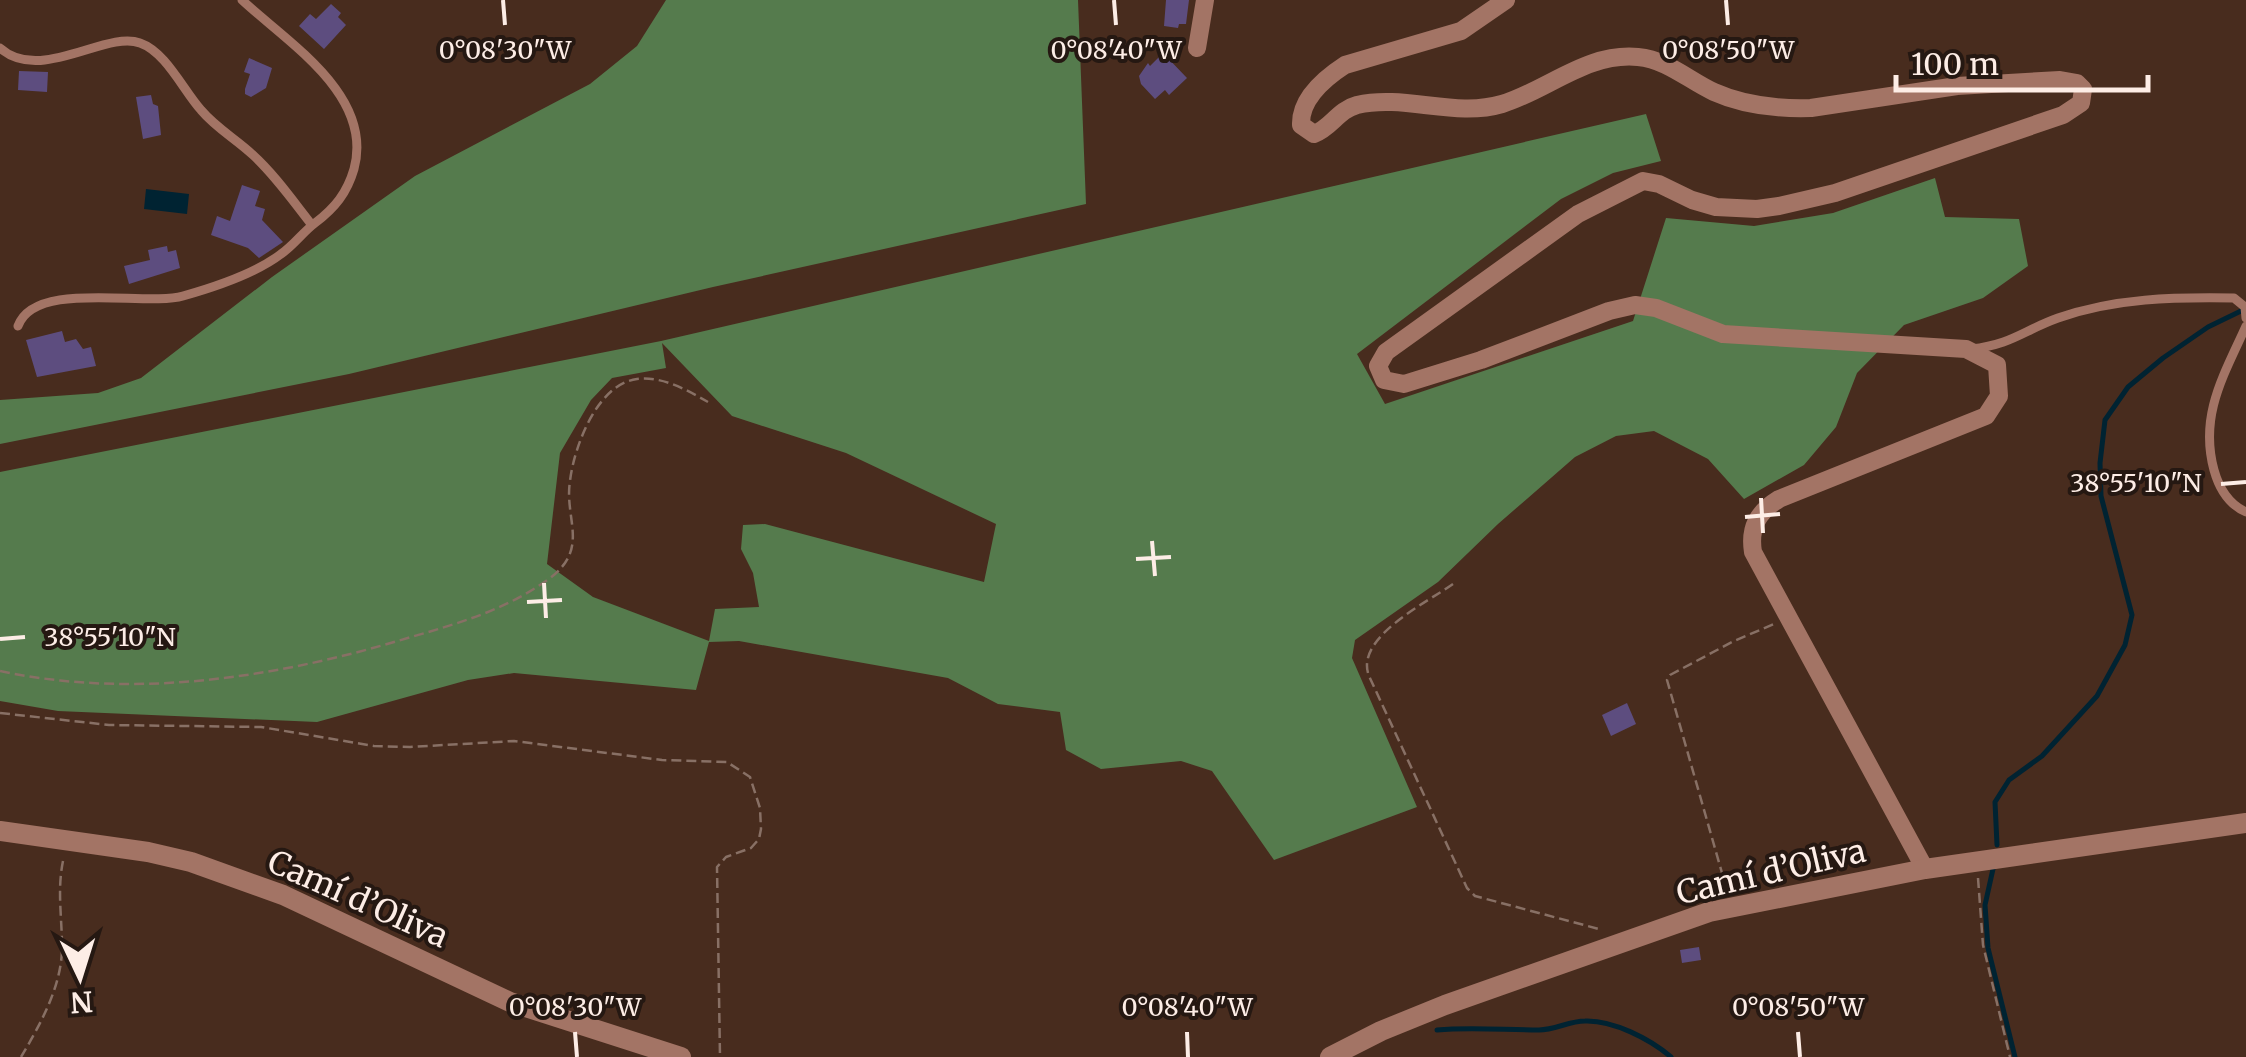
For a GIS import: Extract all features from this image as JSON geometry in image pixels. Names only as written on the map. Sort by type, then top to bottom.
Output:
[{"type":"street","points":[[1197,48],[1204,0]]},
{"type":"street","points":[[1506,0],[1460,31],[1345,66],[1331,74],[1306,104],[1300,125],[1314,134],[1343,110],[1358,105],[1498,105],[1573,70],[1626,57],[1668,65],[1732,98],[1788,108],[1958,86],[2060,80],[2077,83],[2084,95],[2074,110],[2063,115],[1803,202],[1757,209],[1716,207],[1643,181],[1578,214],[1386,352],[1378,366],[1384,380],[1404,384],[1635,305],[1648,306],[1723,334],[1966,349],[1997,365],[1999,396],[1986,416],[1779,498],[1757,517],[1751,541],[1753,552],[1925,869]]},
{"type":"street","name":"Camí d’Oliva","points":[[1330,1057],[1444,1005],[1675,923],[1753,902],[1925,869],[2246,822]]},
{"type":"street","name":"Camí d’Oliva","points":[[0,831],[148,852],[241,879],[510,1002],[682,1057]]},
{"type":"lane","points":[[18,326],[20,319],[38,307],[67,300],[156,300],[188,295],[272,261],[340,201],[351,178],[357,145],[348,108],[329,80],[242,0]]},
{"type":"lane","points":[[0,48],[14,57],[35,60],[140,42],[158,56],[211,121],[268,170],[312,225]]},
{"type":"lane","points":[[1966,349],[2014,340],[2058,318],[2114,304],[2178,297],[2234,298],[2245,307],[2246,318]]},
{"type":"lane","points":[[2246,326],[2210,414],[2207,446],[2218,486],[2236,507],[2246,512]]},
{"type":"path","points":[[0,670],[68,683],[176,682],[312,664],[482,616],[519,598],[564,566],[573,546],[569,485],[575,454],[589,419],[607,397],[625,383],[638,379],[679,386],[708,402]]},
{"type":"path","points":[[1453,584],[1376,638],[1366,659],[1369,676],[1467,888],[1475,896],[1597,928]]},
{"type":"path","points":[[1734,889],[1722,873],[1667,680],[1721,647],[1789,618]]},
{"type":"path","points":[[0,713],[109,725],[261,727],[374,746],[514,742],[738,766],[750,776],[756,790],[761,829],[751,848],[726,856],[717,867],[720,1057]]},
{"type":"path","points":[[21,1057],[40,1025],[58,970],[62,949],[60,876],[67,840]]},
{"type":"path","points":[[1978,862],[1983,946],[2010,1057]]},
{"type":"green space","points":[[666,0],[1078,0],[1086,204],[349,374],[0,444],[0,400],[98,393],[141,378],[272,277],[415,176],[590,84],[637,46]]},
{"type":"green space","points":[[1646,114],[1661,161],[1613,173],[1561,199],[1357,354],[1385,404],[1633,321],[1666,218],[1754,226],[1833,213],[1935,178],[1945,217],[2019,219],[2028,266],[1983,298],[1904,325],[1857,373],[1836,427],[1804,465],[1744,499],[1708,459],[1654,431],[1616,436],[1575,457],[1438,582],[1355,640],[1352,658],[1417,807],[1274,860],[1212,771],[1181,761],[1101,769],[1066,750],[1060,712],[998,704],[948,678],[739,641],[709,642],[696,690],[514,673],[468,680],[317,722],[58,711],[0,701],[0,472],[661,341]],"holes":[[[662,343],[732,416],[846,453],[996,524],[984,582],[765,524],[743,525],[741,549],[753,573],[759,607],[715,609],[709,641],[593,597],[547,564],[560,453],[591,400],[612,378],[666,368]]]},
{"type":"water","points":[[146,189],[189,194],[187,214],[144,209]]},
{"type":"building","points":[[1166,0],[1189,0],[1186,24],[1179,24],[1178,28],[1164,26]]},
{"type":"building","points":[[331,4],[346,25],[324,49],[299,26],[310,14],[316,19]]},
{"type":"building","points":[[1163,53],[1187,78],[1169,95],[1165,90],[1155,99],[1139,76],[1148,63],[1150,66]]},
{"type":"building","points":[[249,58],[272,68],[266,88],[251,97],[245,94],[250,74],[244,72]]},
{"type":"building","points":[[19,71],[48,72],[47,92],[18,90]]},
{"type":"building","points":[[151,95],[153,104],[158,106],[161,135],[143,139],[136,97]]},
{"type":"building","points":[[242,185],[260,191],[255,206],[265,209],[262,220],[283,242],[259,258],[248,248],[211,235],[217,216],[230,221]]},
{"type":"building","points":[[167,246],[168,252],[176,250],[180,268],[129,284],[124,266],[150,260],[148,250]]},
{"type":"building","points":[[62,331],[65,342],[76,339],[83,349],[91,347],[96,366],[37,377],[26,340]]},
{"type":"building","points":[[1627,703],[1636,724],[1611,736],[1602,715]]},
{"type":"building","points":[[1699,947],[1701,960],[1682,963],[1680,950]]},
{"type":"waterway","points":[[1997,845],[1995,802],[2009,780],[2042,756],[2097,696],[2125,645],[2132,615],[2101,496],[2105,420],[2128,387],[2163,358],[2208,327],[2243,310]]},
{"type":"waterway","points":[[1993,869],[1985,905],[1988,948],[2015,1057]]},
{"type":"waterway","points":[[1437,1030],[1539,1030],[1579,1021],[1596,1022],[1631,1032],[1671,1057]]}]
